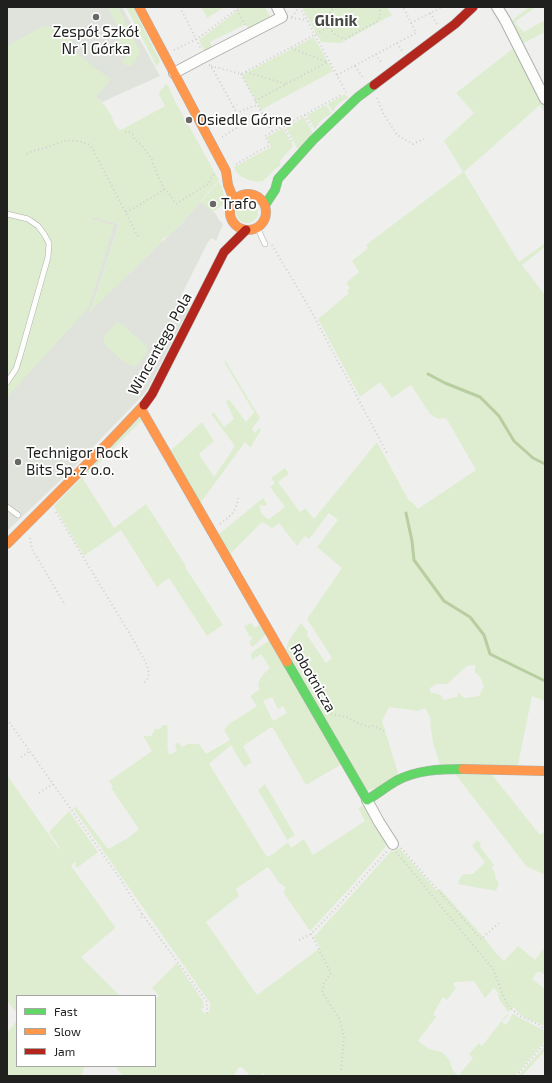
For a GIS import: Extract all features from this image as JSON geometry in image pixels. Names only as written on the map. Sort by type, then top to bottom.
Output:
[{"type":"street","points":[[139,7],[225,170],[228,185],[234,200]]},
{"type":"street","points":[[174,73],[205,60],[249,34],[282,17],[277,7]]},
{"type":"street","points":[[225,170],[250,194],[259,197],[265,205],[266,211],[264,221],[251,230],[246,230],[236,226],[230,218],[230,208],[234,200],[239,196],[250,194],[278,179],[313,140],[358,97],[455,24],[474,7]]},
{"type":"street","points":[[497,7],[545,98]]},
{"type":"street","points":[[265,205],[275,190],[278,179]]},
{"type":"street","name":"Wincentego Pola","points":[[7,544],[108,443],[152,394],[224,252],[226,240],[233,223]]},
{"type":"street","name":"Wincentego Pola","points":[[224,252],[246,230]]},
{"type":"street","name":"Robotnicza","points":[[141,408],[213,529],[367,800]]},
{"type":"street","points":[[392,844],[367,800],[376,796],[398,780],[418,773],[453,769],[545,771]]},
{"type":"lane","points":[[7,214],[28,219],[38,226],[48,243],[48,256],[16,370],[7,382]]},
{"type":"lane","points":[[257,227],[265,244]]},
{"type":"lane","points":[[7,507],[18,515]]},
{"type":"path","points":[[180,7],[205,60],[211,66],[243,124],[217,140]]},
{"type":"path","points":[[170,52],[196,39],[240,7]]},
{"type":"path","points":[[125,132],[129,132],[133,135],[134,139],[143,147],[152,160],[165,190],[176,204],[208,183],[212,176],[268,146],[268,141],[265,136],[346,92],[328,62],[300,7]]},
{"type":"path","points":[[336,7],[331,10],[328,21],[329,27],[336,36],[345,39],[378,21],[381,13],[378,7]]},
{"type":"path","points":[[337,76],[416,33],[403,7]]},
{"type":"path","points":[[411,24],[442,7]]},
{"type":"path","points":[[237,9],[249,34]]},
{"type":"path","points":[[291,18],[307,20]]},
{"type":"path","points":[[211,66],[241,74],[329,27]]},
{"type":"path","points":[[290,48],[328,62]]},
{"type":"path","points":[[255,102],[328,62]]},
{"type":"path","points":[[246,72],[286,84]]},
{"type":"path","points":[[241,74],[272,132]]},
{"type":"path","points":[[377,97],[383,113],[397,135],[413,144],[424,138]]},
{"type":"path","points":[[233,107],[237,105]]},
{"type":"path","points":[[236,113],[257,105]]},
{"type":"path","points":[[284,126],[299,155]]},
{"type":"path","points":[[27,154],[34,150],[44,148],[61,141],[68,140],[86,142],[90,146],[139,238]]},
{"type":"path","points":[[126,212],[165,190]]},
{"type":"path","points":[[262,238],[268,239],[310,309],[387,453]]},
{"type":"path","points":[[213,529],[233,514],[236,509],[239,495]]},
{"type":"path","points":[[52,506],[147,665],[149,674],[144,683]]},
{"type":"path","points":[[28,533],[32,549],[65,605]]},
{"type":"path","points":[[318,715],[331,714],[347,717],[357,723],[370,727],[373,726],[387,732]]},
{"type":"path","points":[[7,719],[121,880],[142,914],[206,1002],[207,1015]]},
{"type":"path","points":[[21,757],[30,751]]},
{"type":"path","points":[[40,793],[53,784]]},
{"type":"path","points":[[392,844],[400,847],[481,939],[498,923]]},
{"type":"path","points":[[299,940],[311,934],[372,869],[392,844]]},
{"type":"path","points":[[392,844],[394,849],[493,969],[507,1005],[520,1016],[538,1024],[545,1029]]},
{"type":"path","points":[[141,920],[142,914]]},
{"type":"path","points":[[311,934],[331,973],[324,983],[322,992],[339,1018],[344,1037],[341,1072]]},
{"type":"path","points":[[516,1076],[545,1043]]},
{"type":"shaded area","points":[[7,7],[122,7],[160,76],[102,102],[48,59],[7,46]]},
{"type":"shaded area","points":[[7,193],[119,224],[92,307],[89,311],[183,222],[201,201],[216,214],[223,224],[216,241],[212,238],[208,242],[180,298],[185,301],[189,309],[146,392],[65,476],[7,531]]},
{"type":"green space","points":[[108,7],[118,7],[141,54],[137,56],[136,61],[131,66],[125,65],[121,61],[127,57],[118,40],[122,38]]},
{"type":"green space","points":[[126,7],[133,7],[160,61],[157,67]]},
{"type":"green space","points":[[201,7],[225,7],[207,18]]},
{"type":"green space","points":[[242,7],[265,7],[271,18],[250,32],[246,24],[210,42],[214,52],[206,55],[199,40]]},
{"type":"green space","points":[[302,7],[387,7],[392,15],[341,43],[321,42]]},
{"type":"green space","points":[[529,7],[536,7],[516,21],[516,24],[524,32],[545,20],[545,32],[522,44],[510,22]]},
{"type":"green space","points":[[44,26],[56,28],[66,35],[65,37],[71,41],[68,46],[111,79],[96,97],[106,108],[116,125],[121,130],[165,106],[159,95],[160,91],[166,84],[219,180],[183,222],[166,238],[165,237],[162,242],[90,312],[89,311],[92,307],[119,224],[93,217],[92,219],[114,225],[89,307],[7,397],[7,384],[12,380],[18,370],[49,243],[39,224],[7,213],[7,46]]},
{"type":"green space","points":[[314,37],[333,71],[261,110],[242,75]]},
{"type":"green space","points":[[515,47],[545,107],[545,113],[540,105],[464,172],[519,262],[545,243],[545,247],[522,265],[545,295],[545,701],[532,696],[518,765],[441,767],[433,743],[430,722],[431,719],[425,708],[418,711],[389,707],[382,721],[399,776],[388,785],[366,791],[286,649],[289,640],[301,623],[308,632],[307,635],[326,663],[332,658],[307,619],[342,568],[317,547],[338,520],[329,513],[309,539],[305,536],[297,546],[279,523],[272,528],[262,522],[230,554],[218,535],[263,498],[267,504],[265,506],[260,505],[260,510],[263,515],[269,519],[285,507],[270,487],[275,483],[271,478],[285,468],[289,474],[278,482],[300,512],[305,508],[314,519],[377,442],[409,501],[412,502],[418,509],[476,470],[446,418],[438,419],[430,414],[411,385],[392,398],[380,382],[360,397],[318,319],[349,293],[347,291],[350,288],[346,283],[359,272],[352,261],[368,248],[366,245],[463,172],[444,141],[474,113],[456,93]],"holes":[[[475,665],[475,672],[480,677],[484,686],[479,696],[465,698],[459,692],[457,697],[443,700],[441,695],[430,692],[430,688],[437,684],[447,684],[467,666]]]},
{"type":"green space","points":[[345,94],[348,98],[343,100],[333,112],[328,104]]},
{"type":"green space","points":[[326,105],[332,114],[322,120],[315,130],[307,115]]},
{"type":"green space","points":[[304,117],[313,133],[298,150],[286,127]]},
{"type":"green space","points":[[283,128],[293,146],[280,161],[280,166],[260,182],[242,177],[235,171],[234,167],[271,147],[267,137]]},
{"type":"green space","points":[[219,181],[222,187],[224,204],[213,212],[201,202]]},
{"type":"green space","points":[[247,201],[251,202],[257,208],[257,216],[251,222],[247,223],[243,222],[237,216],[236,212],[237,208],[243,202]]},
{"type":"green space","points":[[7,216],[25,221],[40,231],[44,236],[46,243],[46,256],[14,369],[7,380]]},
{"type":"green space","points":[[118,323],[123,325],[147,347],[146,354],[137,365],[131,365],[122,360],[104,342],[103,338],[115,324]]},
{"type":"green space","points":[[225,360],[260,418],[252,429],[255,433],[259,428],[261,430],[250,448],[245,442],[199,505],[169,452],[202,422],[214,441],[199,454],[214,477],[235,446],[211,414],[214,412],[224,427],[234,419],[226,402],[229,399],[246,422],[254,412],[224,362]]},
{"type":"green space","points":[[139,418],[143,419],[83,479],[114,528],[146,504],[223,625],[207,636],[169,578],[157,587],[121,530],[84,556],[54,506]]},
{"type":"green space","points":[[251,623],[255,628],[259,625],[266,634],[252,647],[249,642],[253,638],[249,636],[244,626]]},
{"type":"green space","points":[[270,640],[342,764],[306,785],[273,728],[270,728],[243,746],[252,762],[244,767],[231,745],[209,764],[267,857],[288,842],[291,848],[304,839],[313,855],[365,821],[358,808],[366,804],[386,839],[387,845],[310,931],[283,892],[286,889],[282,884],[280,884],[268,867],[236,889],[239,896],[206,922],[257,995],[320,948],[314,937],[392,850],[394,852],[398,848],[437,891],[440,889],[504,961],[518,946],[535,960],[545,947],[545,975],[538,971],[532,979],[545,989],[545,1026],[524,1017],[514,1007],[508,1012],[499,999],[498,993],[494,988],[485,998],[474,981],[455,982],[453,984],[456,988],[447,1000],[443,997],[433,1014],[436,1017],[418,1041],[429,1049],[442,1052],[450,1061],[452,1069],[458,1076],[265,1076],[264,1073],[260,1076],[250,1076],[242,1067],[238,1068],[234,1076],[123,1076],[116,1067],[156,1067],[156,998],[159,996],[152,988],[177,963],[203,1001],[204,1008],[201,1008],[202,1011],[209,1013],[210,1003],[73,808],[76,807],[108,849],[128,838],[139,829],[111,788],[113,787],[109,781],[152,751],[143,736],[151,736],[155,729],[160,729],[163,725],[167,725],[169,755],[177,751],[175,745],[178,742],[182,747],[188,744],[199,744],[206,754],[230,740],[224,730],[229,724],[257,706],[250,696],[260,689],[258,686],[259,681],[270,668],[261,654],[252,660],[252,652]],"holes":[[[272,697],[278,709],[283,706],[287,713],[273,721],[263,701]]]},
{"type":"green space","points":[[453,771],[489,771],[540,835],[545,831],[545,875],[526,866]]},
{"type":"green space","points":[[7,775],[59,849],[60,848],[49,832],[69,811],[98,852],[77,868],[75,866],[75,862],[71,866],[115,927],[81,957],[119,995],[16,995],[16,1012],[7,1001]]},
{"type":"green space","points":[[265,784],[295,835],[287,840],[258,790]]},
{"type":"green space","points":[[477,840],[481,844],[480,847],[494,865],[492,869],[499,883],[496,891],[458,884],[463,875],[473,874],[485,862],[472,846]]},
{"type":"green space","points":[[507,1014],[508,1015],[502,1022],[506,1025],[513,1014],[545,1031],[545,1041],[515,1076],[458,1076],[473,1058],[469,1054],[479,1043],[482,1046]]},
{"type":"green space","points":[[16,1021],[16,1067],[85,1067],[81,1076],[7,1076],[7,1033]]},
{"type":"green space","points":[[545,1046],[545,1051],[522,1076],[518,1076]]},
{"type":"waterway","points":[[428,374],[445,383],[480,397],[499,416],[514,441],[533,458],[545,464]]},
{"type":"waterway","points":[[406,513],[412,541],[414,560],[444,601],[470,617],[484,635],[490,654],[545,681]]},
{"type":"traffic: fast","points":[[265,205],[275,190],[278,179],[313,140],[358,97],[374,85]]},
{"type":"traffic: fast","points":[[287,662],[367,800],[396,781],[412,774],[437,770],[463,769]]},
{"type":"traffic: slow","points":[[139,7],[226,171],[228,185],[234,200]]},
{"type":"traffic: slow","points":[[252,194],[261,199],[265,205],[266,212],[265,219],[261,225],[252,230],[244,230],[235,225],[231,219],[230,208],[235,199],[241,195],[252,194]]},
{"type":"traffic: slow","points":[[7,544],[144,405]]},
{"type":"traffic: slow","points":[[141,409],[287,662]]},
{"type":"traffic: slow","points":[[463,769],[545,771]]},
{"type":"traffic: jam","points":[[374,85],[455,24],[473,7]]},
{"type":"traffic: jam","points":[[144,405],[152,394],[224,252],[246,230]]},
{"type":"place","name":"Zespół Szkół Nr 1 Górka","points":[[96,17]]},
{"type":"place","name":"Osiedle Górne","points":[[189,120]]},
{"type":"place","name":"Trafo","points":[[213,204]]},
{"type":"place","name":"Technigor Rock Bits Sp. z o.o.","points":[[18,462]]},
{"type":"district","name":"Glinik","points":[[336,21]]}]
